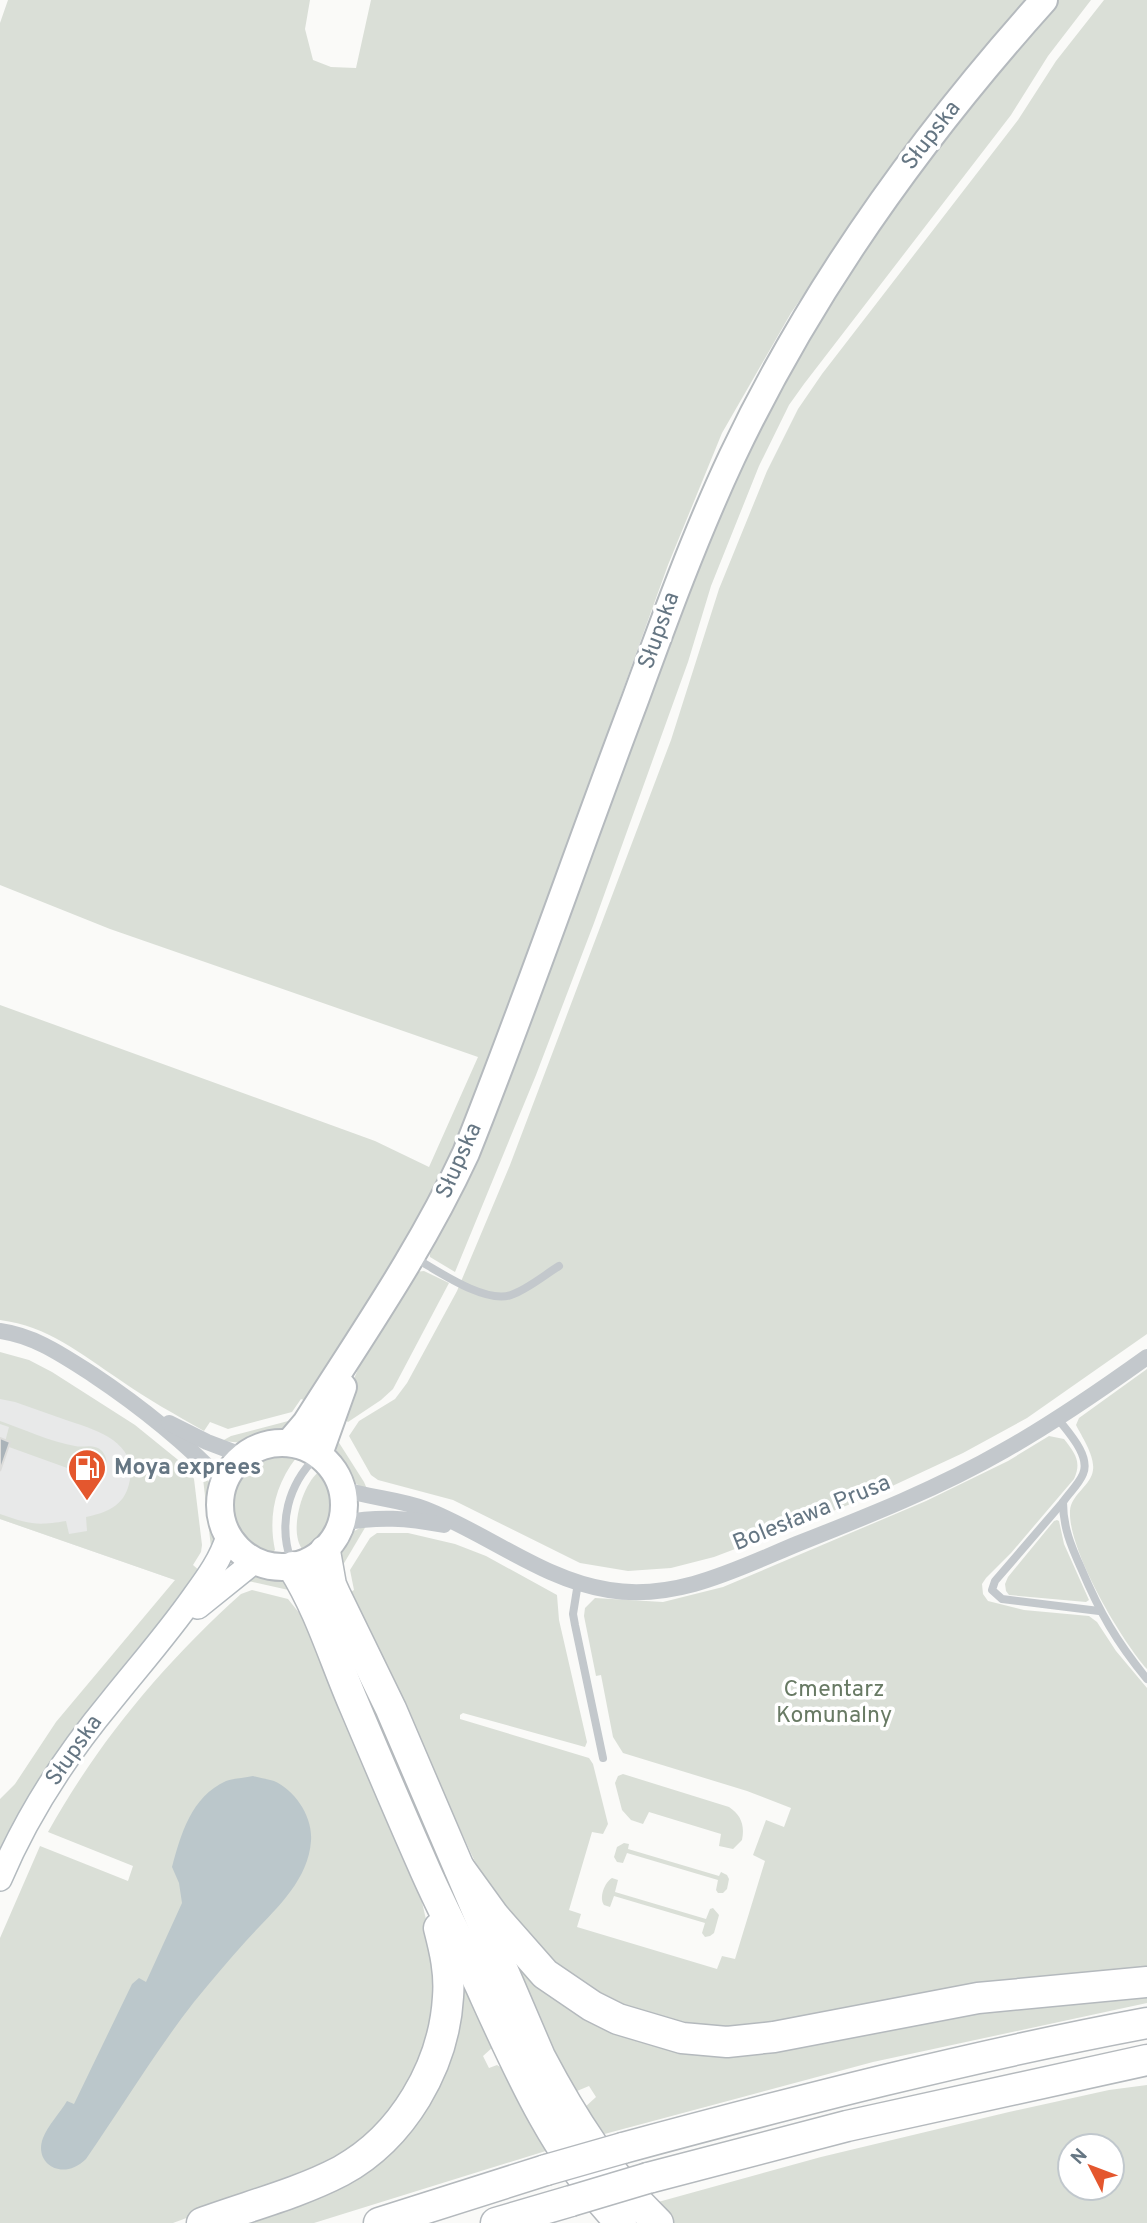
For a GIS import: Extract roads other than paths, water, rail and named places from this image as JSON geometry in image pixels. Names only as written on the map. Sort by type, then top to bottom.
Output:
[{"type":"highway","points":[[325,1550],[331,1585],[391,1709],[535,2045],[566,2108],[602,2160],[658,2223]]},
{"type":"highway","points":[[293,1567],[310,1594],[422,1864],[537,2108],[591,2189],[621,2223]]},
{"type":"highway","points":[[202,2223],[305,2188],[344,2169],[379,2143],[403,2118],[421,2089],[436,2056],[448,1996],[447,1957],[422,1864]]},
{"type":"highway","points":[[460,1869],[494,1916],[545,1974],[592,2006],[618,2019],[682,2038],[727,2042],[774,2037],[978,1998],[1147,1982]]},
{"type":"highway","points":[[379,2223],[546,2169],[871,2083],[1047,2042],[1147,2023]]},
{"type":"highway","points":[[496,2223],[648,2178],[847,2126],[1147,2060]]},
{"type":"highway","points":[[1016,2088],[1147,2076]]},
{"type":"main road","name":"Słupska","points":[[289,1443],[306,1423],[413,1257],[447,1191],[478,1121],[683,570],[749,422],[822,292],[895,184],[985,69],[1044,0]]},
{"type":"main road","name":"Słupska","points":[[319,1454],[344,1385],[376,1315]]},
{"type":"main road","points":[[289,1443],[319,1454],[333,1470],[343,1489],[345,1511],[335,1538],[316,1558],[293,1567],[273,1567],[244,1554],[228,1536],[220,1509],[224,1483],[230,1471],[244,1456],[265,1445],[289,1443]]},
{"type":"main road","name":"Słupska","points":[[0,1879],[55,1777],[110,1702],[167,1635],[220,1558],[228,1536]]},
{"type":"main road","name":"Słupska","points":[[167,1635],[255,1561]]},
{"type":"street","points":[[0,1331],[48,1346],[148,1413],[207,1442],[244,1456]]},
{"type":"street","name":"Bolesława Prusa","points":[[343,1489],[425,1509],[578,1583],[610,1590],[656,1591],[702,1583],[900,1503],[1004,1451],[1059,1419],[1147,1357]]},
{"type":"street","points":[[148,1413],[224,1483]]},
{"type":"street","name":"Bolesława Prusa","points":[[342,1523],[373,1517],[471,1530]]},
{"type":"lane","points":[[413,1257],[479,1292],[497,1297],[509,1296],[524,1289],[559,1266]]},
{"type":"lane","points":[[1059,1419],[1081,1451],[1085,1464],[1084,1474],[995,1581],[992,1590],[1002,1599],[1099,1611]]},
{"type":"lane","points":[[293,1567],[285,1533],[290,1498],[296,1481],[319,1454]]},
{"type":"lane","points":[[1063,1502],[1065,1532],[1099,1611],[1121,1647],[1147,1679]]},
{"type":"lane","points":[[578,1583],[573,1615],[603,1758]]},
{"type":"lane","points":[[316,1609],[339,1640]]},
{"type":"lane","points":[[361,1670],[391,1709]]},
{"type":"place","name":"Moya exprees","points":[[87,1502]]},
{"type":"park label","name":"Cmentarz Komunalny","points":[[834,1703]]}]
